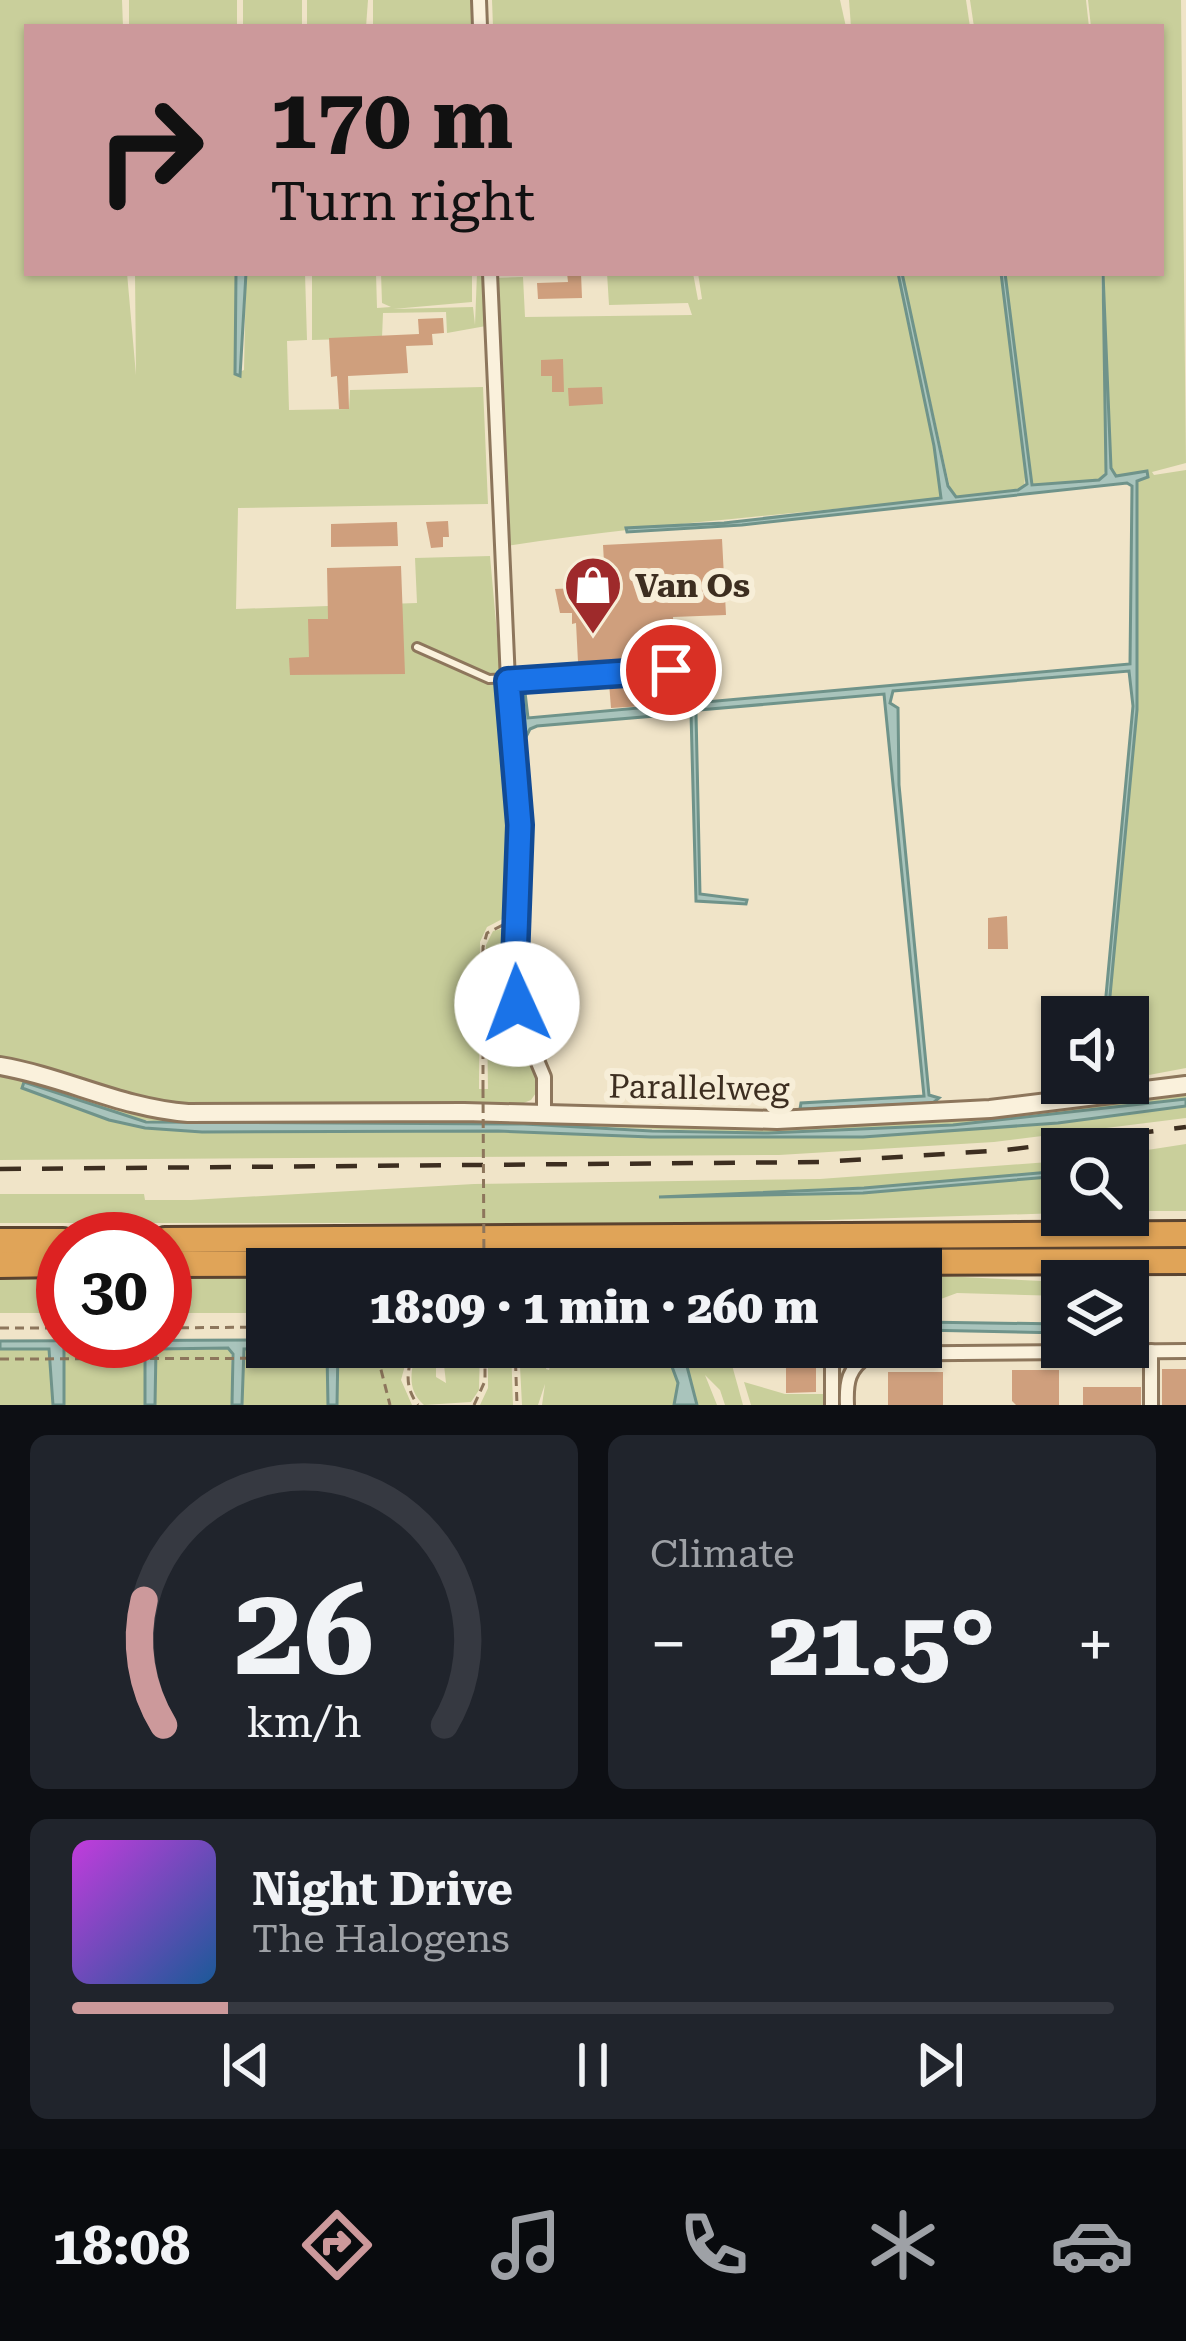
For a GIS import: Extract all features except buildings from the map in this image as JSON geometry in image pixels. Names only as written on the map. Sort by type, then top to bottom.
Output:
[{"type":"highway","points":[[192,1240],[1186,1234]]},
{"type":"highway","points":[[0,1241],[36,1241]]},
{"type":"highway","points":[[192,1264],[1186,1261]]},
{"type":"highway","points":[[0,1265],[36,1264]]},
{"type":"street","points":[[490,276],[508,681],[520,825],[517,1004],[544,1077],[544,1113]]},
{"type":"street","name":"Parallelweg","points":[[0,1066],[159,1111],[544,1113],[777,1120],[913,1115],[1186,1085]]},
{"type":"street","points":[[839,1398],[831,1366],[836,1357],[1186,1351]]},
{"type":"street","points":[[1151,1352],[1151,1405]]},
{"type":"lane","points":[[417,647],[489,679],[508,681],[671,670]]},
{"type":"path","points":[[484,1248],[484,939],[495,926],[517,922]]},
{"type":"path","points":[[192,1328],[246,1327]]},
{"type":"path","points":[[0,1328],[36,1328]]},
{"type":"path","points":[[0,1359],[246,1358]]},
{"type":"path","points":[[381,1368],[390,1405]]},
{"type":"path","points":[[408,1368],[406,1375],[418,1405]]},
{"type":"path","points":[[473,1405],[485,1381],[485,1368]]},
{"type":"path","points":[[516,1368],[517,1405]]},
{"type":"green space","points":[[0,0],[122,0],[123,24],[24,24],[24,276],[127,276],[136,375],[135,276],[236,276],[235,374],[244,370],[246,276],[305,276],[307,340],[287,341],[289,410],[349,409],[350,390],[483,387],[488,504],[238,508],[236,609],[417,603],[415,558],[490,556],[512,802],[510,915],[487,927],[480,942],[479,1089],[488,1089],[486,945],[493,931],[509,927],[511,1003],[539,1078],[538,1090],[531,1100],[511,1108],[167,1105],[0,1059]]},
{"type":"green space","points":[[129,0],[237,0],[237,24],[129,24]]},
{"type":"green space","points":[[243,0],[302,0],[302,24],[243,24]]},
{"type":"green space","points":[[307,0],[368,0],[366,24],[307,24]]},
{"type":"green space","points":[[373,0],[474,0],[475,24],[373,24]]},
{"type":"green space","points":[[492,0],[840,0],[845,24],[493,24]]},
{"type":"green space","points":[[849,0],[966,0],[970,24],[851,24]]},
{"type":"green space","points":[[970,0],[1086,0],[1089,24],[974,24]]},
{"type":"green space","points":[[1088,0],[1181,0],[1186,463],[1152,472],[1186,470],[1186,1068],[1149,1075],[1149,996],[1110,996],[1137,710],[1137,481],[1147,476],[1146,472],[1116,476],[1111,468],[1103,276],[1164,276],[1164,24],[1091,24]]},
{"type":"green space","points":[[312,276],[376,276],[377,308],[391,307],[382,303],[381,276],[472,276],[472,302],[393,309],[473,307],[475,325],[477,276],[485,276],[486,326],[447,333],[446,312],[383,313],[382,338],[312,340]]},
{"type":"green space","points":[[607,276],[694,276],[698,300],[702,299],[698,276],[899,276],[941,498],[506,546],[494,278],[523,277],[525,317],[692,315],[688,303],[609,305]]},
{"type":"green space","points":[[903,276],[1001,276],[1026,466],[1024,488],[955,497]]},
{"type":"green space","points":[[1005,276],[1101,276],[1108,468],[1099,480],[1032,485]]},
{"type":"green space","points":[[0,1070],[133,1112],[224,1119],[1141,1104],[953,1125],[767,1133],[524,1124],[178,1124],[128,1118],[22,1087],[109,1120],[179,1131],[863,1137],[1058,1123],[1186,1106],[1186,1118],[1106,1128],[1041,1128],[1041,1136],[994,1142],[779,1155],[0,1160]]},
{"type":"green space","points":[[1186,1074],[1186,1080],[1149,1086],[1149,1080]]},
{"type":"green space","points":[[1186,1092],[1186,1099],[1149,1103],[1149,1097]]},
{"type":"green space","points":[[1186,1144],[1186,1211],[1149,1211],[1149,1150]]},
{"type":"green space","points":[[1041,1163],[1041,1214],[729,1223],[192,1223],[192,1212],[36,1212],[36,1223],[0,1223],[0,1194],[144,1194],[145,1200],[191,1200],[474,1184],[820,1179]]},
{"type":"green space","points":[[246,1274],[246,1313],[192,1313],[192,1275]]},
{"type":"green space","points":[[0,1275],[36,1275],[36,1313],[0,1313]]},
{"type":"green space","points":[[942,1276],[1041,1281],[1041,1295],[957,1293],[942,1299]]},
{"type":"green space","points":[[36,1348],[36,1368],[52,1368],[53,1405],[0,1405],[0,1349]]},
{"type":"green space","points":[[192,1348],[231,1349],[232,1405],[155,1405],[153,1368],[192,1368]]},
{"type":"green space","points":[[244,1349],[246,1368],[327,1368],[328,1405],[242,1405]]},
{"type":"green space","points":[[62,1368],[145,1368],[145,1405],[64,1405]]},
{"type":"green space","points":[[338,1368],[404,1368],[401,1380],[412,1405],[337,1405]]},
{"type":"green space","points":[[436,1368],[436,1377],[446,1383],[444,1368],[480,1368],[479,1390],[471,1402],[424,1405],[412,1385],[412,1371]]},
{"type":"green space","points":[[488,1368],[512,1368],[513,1405],[480,1405],[488,1388]]},
{"type":"green space","points":[[520,1368],[672,1368],[678,1383],[674,1405],[542,1405],[545,1384],[538,1405],[522,1405]]},
{"type":"green space","points":[[687,1368],[733,1368],[743,1405],[725,1405],[720,1390],[705,1375],[717,1405],[697,1405]]},
{"type":"green space","points":[[744,1382],[785,1394],[827,1394],[827,1405],[751,1405]]},
{"type":"water","points":[[236,276],[246,276],[240,376],[235,374]]},
{"type":"water","points":[[899,276],[903,276],[948,486],[956,497],[1018,490],[1027,484],[1001,276],[1005,276],[1032,485],[1099,480],[1106,474],[1103,276],[1111,468],[1116,476],[1147,471],[1148,477],[1137,481],[1137,710],[1110,996],[1106,996],[1133,706],[1129,671],[893,691],[890,703],[898,708],[899,785],[929,1095],[939,1098],[933,1103],[800,1109],[801,1103],[924,1096],[884,694],[696,713],[700,894],[747,900],[746,904],[696,901],[691,713],[537,726],[523,743],[519,685],[524,684],[528,718],[1130,664],[1132,486],[1127,483],[742,525],[627,532],[626,528],[724,523],[941,498]]},
{"type":"water","points":[[24,1082],[146,1122],[524,1124],[768,1133],[953,1125],[1186,1099],[1186,1106],[1058,1123],[863,1137],[202,1132],[109,1120],[22,1088]]},
{"type":"water","points":[[1041,1173],[1041,1178],[863,1193],[659,1197],[864,1188]]},
{"type":"water","points":[[942,1322],[1041,1324],[1041,1333],[942,1330]]},
{"type":"water","points":[[192,1340],[246,1340],[242,1405],[232,1405],[233,1354],[228,1348],[192,1348]]},
{"type":"water","points":[[0,1341],[36,1341],[36,1349],[0,1349]]},
{"type":"water","points":[[50,1368],[64,1368],[64,1405],[53,1405]]},
{"type":"water","points":[[145,1368],[156,1368],[155,1405],[145,1405]]},
{"type":"water","points":[[327,1368],[338,1368],[337,1405],[328,1405]]},
{"type":"water","points":[[672,1368],[687,1368],[697,1405],[674,1405],[678,1383]]},
{"type":"railway","points":[[0,1169],[821,1162],[1006,1150],[1186,1127]]},
{"type":"place","name":"Van Os","points":[[593,636]]},
{"type":"route","points":[[517,1004],[520,825],[508,681],[671,670]]}]
